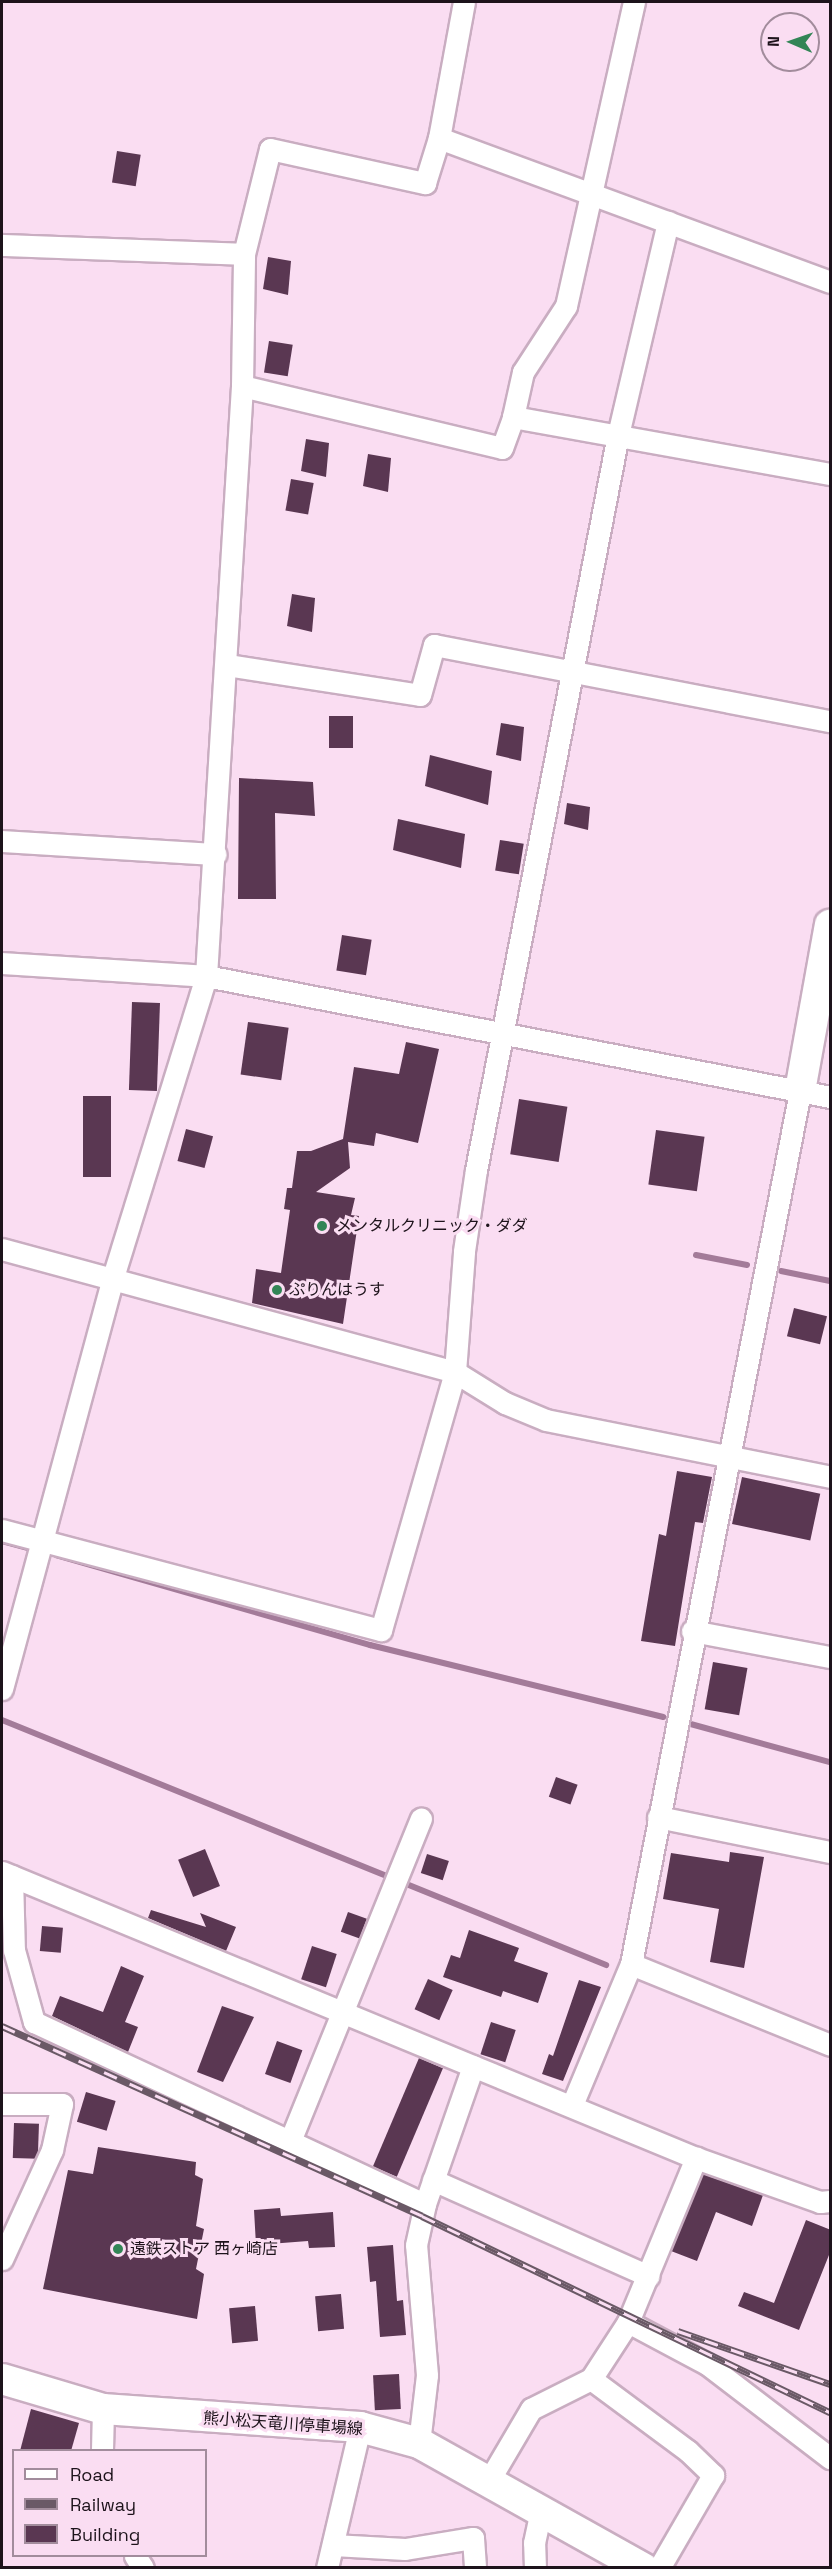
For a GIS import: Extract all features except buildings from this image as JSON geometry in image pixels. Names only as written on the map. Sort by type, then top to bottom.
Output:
[{"type":"main road","points":[[800,1091],[831,925]]},
{"type":"main road","name":"熊小松天竜川停車場線","points":[[2,2379],[103,2409],[360,2427],[419,2443],[643,2568]]},
{"type":"street","points":[[2,1689],[40,1540],[113,1277],[206,976],[216,854],[242,386],[244,254],[270,149],[425,183],[439,138],[464,2]]},
{"type":"street","points":[[242,386],[502,448],[513,417],[523,372],[567,306],[590,191],[634,2]]},
{"type":"street","points":[[439,138],[590,191],[831,282]]},
{"type":"street","points":[[2,1530],[381,1630],[456,1371],[464,1251],[503,1036],[618,435],[668,222]]},
{"type":"street","points":[[2,245],[244,254]]},
{"type":"street","points":[[513,417],[831,474]]},
{"type":"street","points":[[227,665],[420,695],[434,645],[831,721]]},
{"type":"street","points":[[2,841],[216,854]]},
{"type":"street","points":[[2,963],[206,976],[503,1036],[831,1097]]},
{"type":"street","points":[[572,2105],[631,1964],[692,1631],[800,1091]]},
{"type":"street","points":[[2,1249],[113,1277],[240,1316],[456,1371],[505,1403],[546,1420],[831,1477]]},
{"type":"street","points":[[692,1631],[831,1657]]},
{"type":"street","points":[[658,1817],[831,1852]]},
{"type":"street","points":[[291,2141],[341,2011],[421,1820]]},
{"type":"street","points":[[425,2204],[34,2022],[14,1950],[7,1874],[696,2158],[820,2202],[831,2201]]},
{"type":"street","points":[[631,1964],[831,2044]]},
{"type":"street","points":[[419,2443],[427,2375],[416,2245],[425,2204],[473,2066]]},
{"type":"street","points":[[2,2104],[62,2103],[52,2150],[2,2259]]},
{"type":"street","points":[[488,2482],[531,2409],[591,2379],[628,2322],[696,2158]]},
{"type":"street","points":[[433,2180],[649,2276]]},
{"type":"street","points":[[628,2322],[707,2364],[831,2458]]},
{"type":"street","points":[[591,2379],[688,2451],[713,2475],[659,2568]]},
{"type":"street","points":[[102,2449],[103,2409]]},
{"type":"street","points":[[327,2568],[360,2427]]},
{"type":"street","points":[[535,2568],[534,2543],[541,2511]]},
{"type":"street","points":[[333,2545],[405,2549],[473,2538],[475,2568]]},
{"type":"waterway","points":[[696,1255],[747,1265]]},
{"type":"waterway","points":[[781,1271],[830,1281]]},
{"type":"waterway","points":[[2,1541],[28,1548]]},
{"type":"waterway","points":[[56,1555],[370,1645],[663,1717]]},
{"type":"waterway","points":[[2,1720],[606,1965]]},
{"type":"waterway","points":[[687,1723],[830,1762]]},
{"type":"railway","points":[[2,2026],[422,2216],[830,2412]]},
{"type":"railway","points":[[678,2331],[830,2384]]},
{"type":"place","name":"メンタルクリニック・ダダ","points":[[322,1226]]},
{"type":"place","name":"ぷりんはうす","points":[[277,1290]]},
{"type":"place","name":"遠鉄ストア 西ヶ崎店","points":[[118,2249]]}]
